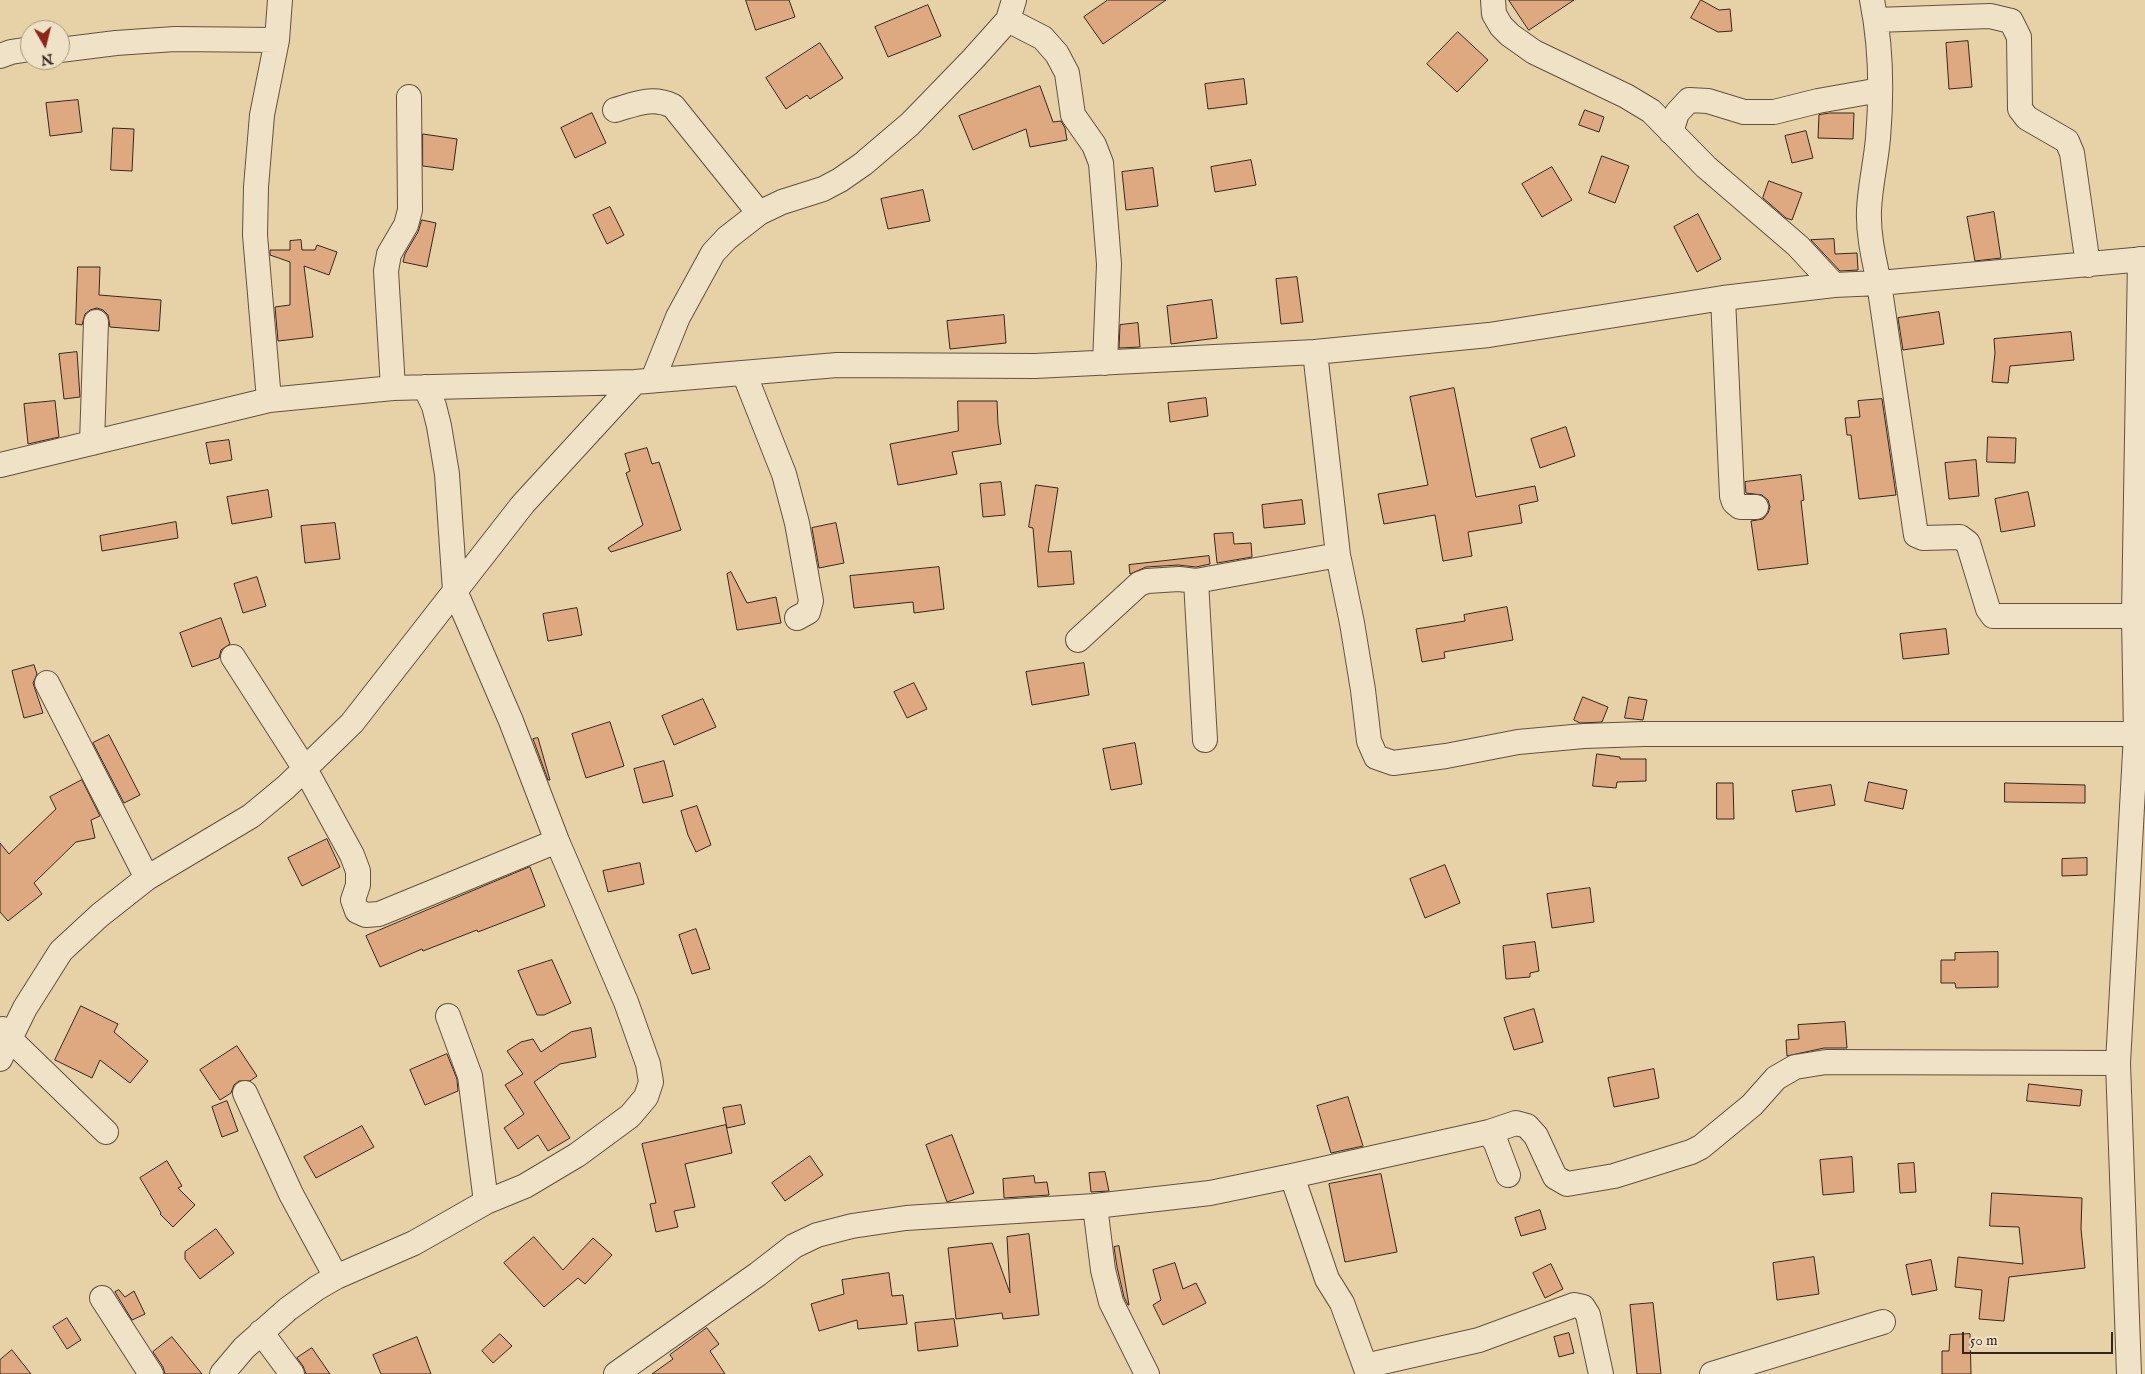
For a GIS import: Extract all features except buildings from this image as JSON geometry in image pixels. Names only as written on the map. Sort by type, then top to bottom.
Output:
[{"type":"street","points":[[269,400],[255,214],[262,116],[277,40],[280,0]]},
{"type":"street","points":[[1493,0],[1494,14],[1501,26],[1534,52],[1626,96],[1651,111],[1706,166],[1798,246],[1834,285]]},
{"type":"street","points":[[106,1132],[4,1042],[61,951],[100,915],[147,878],[251,816],[352,723],[523,504],[644,381],[666,344],[678,317],[713,253],[727,238],[760,213],[782,202],[823,189],[863,164],[910,124],[1011,10],[1058,54],[1066,73],[1073,115],[1094,145],[1101,163],[1109,264],[1105,363]]},
{"type":"street","points":[[2088,265],[2072,153],[2067,141],[2027,118],[2020,109],[2019,37],[2011,21],[1990,16],[1874,10],[1880,90],[1878,138],[1869,211],[1871,243],[1879,283],[1916,534],[1924,538],[1960,537],[1968,543],[1988,609],[1994,616],[2134,616]]},
{"type":"street","points":[[70,49],[175,39],[277,40]]},
{"type":"street","points":[[0,56],[20,50]]},
{"type":"street","points":[[1671,132],[1677,113],[1689,100],[1708,101],[1744,112],[1774,112],[1818,101],[1880,90]]},
{"type":"street","points":[[393,388],[386,270],[389,254],[406,225],[410,210],[409,97]]},
{"type":"street","points":[[615,110],[645,101],[661,101],[673,106],[760,213]]},
{"type":"street","points":[[0,465],[269,400],[393,388],[644,381],[837,365],[1035,366],[1315,352],[1489,334],[1723,298],[1834,285],[1879,283],[2143,259],[2134,616],[2140,656],[2136,734],[2137,854],[2118,1064],[2129,1374]]},
{"type":"street","points":[[1723,298],[1732,496],[1734,502],[1740,507],[1756,507]]},
{"type":"street","points":[[92,443],[96,322]]},
{"type":"street","points":[[666,344],[681,378]]},
{"type":"street","points":[[1315,352],[1338,555],[1360,671],[1369,740],[1376,757],[1393,763],[1446,756],[1518,742],[1584,736],[1644,734],[2136,734]]},
{"type":"street","points":[[744,373],[784,474],[797,523],[811,601],[808,612],[797,618]]},
{"type":"street","points":[[222,1374],[262,1332],[288,1309],[336,1277],[414,1243],[486,1202],[525,1186],[584,1150],[630,1116],[646,1098],[650,1082],[648,1064],[626,1002],[556,840],[511,721],[455,591],[447,474],[439,426],[434,406],[426,387]]},
{"type":"street","points":[[1078,640],[1139,584],[1155,580],[1196,581],[1338,555]]},
{"type":"street","points":[[1196,581],[1205,740]]},
{"type":"street","points":[[233,656],[304,769],[352,856],[358,872],[358,885],[354,900],[357,911],[366,915],[379,914],[556,840]]},
{"type":"street","points":[[47,683],[147,878]]},
{"type":"street","points":[[448,1016],[470,1076],[486,1202]]},
{"type":"street","points":[[616,1374],[758,1274],[794,1246],[817,1235],[852,1226],[906,1218],[1095,1206],[1210,1193],[1489,1132],[1516,1123],[1527,1126],[1536,1136],[1555,1177],[1567,1184],[1614,1176],[1691,1152],[1701,1147],[1752,1105],[1776,1078],[1795,1067],[1826,1062],[2118,1064]]},
{"type":"street","points":[[245,1093],[291,1194],[336,1277]]},
{"type":"street","points":[[1489,1132],[1496,1143],[1508,1175]]},
{"type":"street","points":[[1292,1176],[1324,1271],[1342,1303],[1367,1370],[1479,1340],[1574,1305],[1583,1308],[1588,1314],[1601,1374]]},
{"type":"street","points":[[1095,1206],[1103,1270],[1111,1302],[1147,1374]]},
{"type":"street","points":[[102,1298],[151,1374]]},
{"type":"street","points":[[1712,1374],[1883,1322]]},
{"type":"street","points":[[262,1332],[292,1374]]}]
